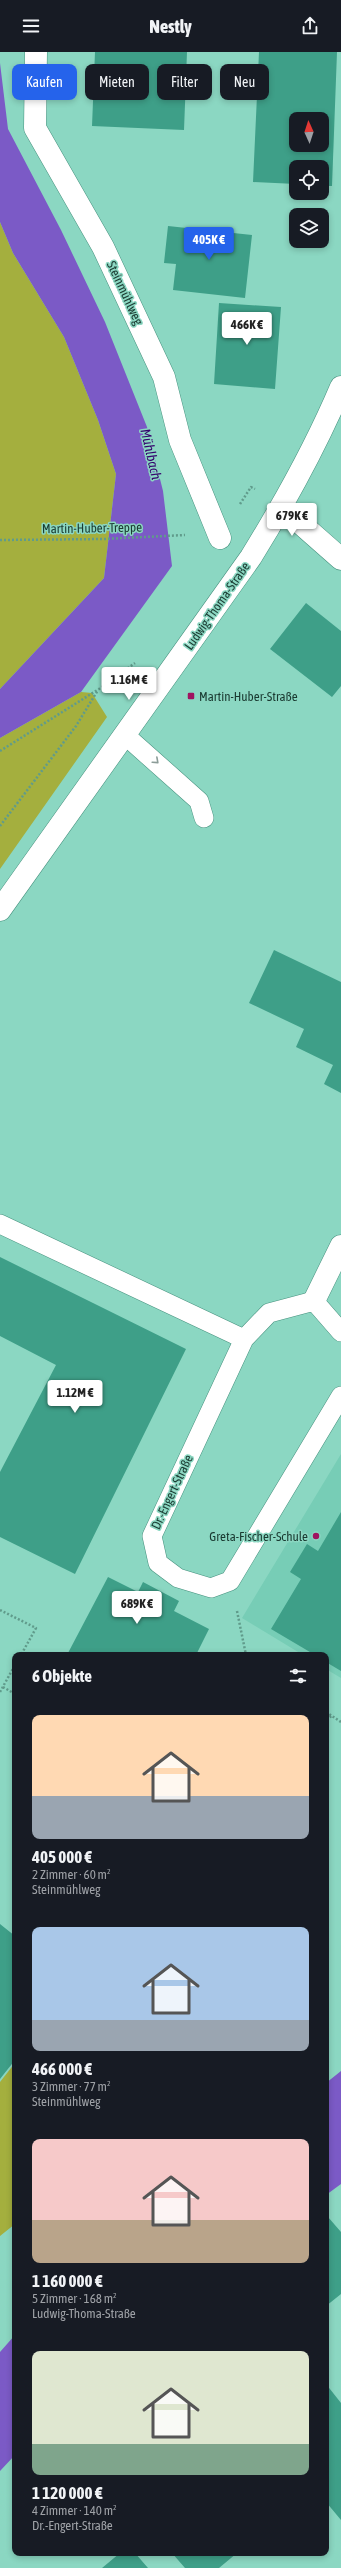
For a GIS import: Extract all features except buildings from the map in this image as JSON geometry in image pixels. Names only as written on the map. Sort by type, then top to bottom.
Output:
[{"type":"street","name":"Steinmühlweg","points":[[36,52],[35,128],[103,247],[164,377],[180,440],[220,538]]},
{"type":"street","name":"Ludwig-Thoma-Straße","points":[[0,910],[126,736],[247,564],[282,507],[324,425],[341,387]]},
{"type":"street","points":[[282,507],[341,559]]},
{"type":"street","points":[[314,1301],[341,1246]]},
{"type":"lane","points":[[126,736],[199,801],[204,818]]},
{"type":"lane","points":[[0,1224],[244,1339]]},
{"type":"lane","points":[[314,1301],[341,1332]]},
{"type":"lane","name":"Dr.-Engert-Straße","points":[[230,1581],[211,1588],[178,1578],[158,1563],[152,1536],[244,1339],[269,1313],[314,1301]]},
{"type":"lane","points":[[230,1581],[341,1396]]},
{"type":"path","name":"Martin-Huber-Treppe","points":[[0,540],[104,539],[184,534]]},
{"type":"path","points":[[0,751],[100,689],[130,668],[140,658]]},
{"type":"path","points":[[0,826],[76,726],[100,689]]},
{"type":"path","points":[[230,1581],[245,1652]]},
{"type":"path","points":[[0,1610],[36,1628],[23,1652]]},
{"type":"path","points":[[0,1692],[12,1670]]},
{"type":"path","points":[[3,1687],[12,1692]]},
{"type":"path","points":[[329,1714],[341,1722]]},
{"type":"shaded area","name":"Greta-Fischer-Schule","points":[[341,1454],[341,1678],[329,1671],[329,1652],[298,1652],[242,1618]]},
{"type":"green space","points":[[0,222],[13,253],[64,337],[98,420],[116,474],[104,578],[0,689]]},
{"type":"green space","points":[[81,692],[92,693],[107,717],[0,869],[0,738]]},
{"type":"green space","points":[[12,2067],[12,2226],[0,2236],[0,2082]]},
{"type":"water","name":"Mühlbach","points":[[0,63],[8,129],[61,230],[105,322],[147,427],[163,491],[172,566],[81,692],[0,738],[0,689],[104,578],[116,474],[98,420],[64,337],[13,253],[0,222]]},
{"type":"water","points":[[341,2071],[341,2184],[329,2193],[329,2081]]},
{"type":"water","points":[[12,2338],[12,2458],[0,2471],[0,2352]]},
{"type":"place","name":"Martin-Huber-Straße","points":[[191,696]]},
{"type":"place","name":"Greta-Fischer-Schule","points":[[316,1536]]}]
